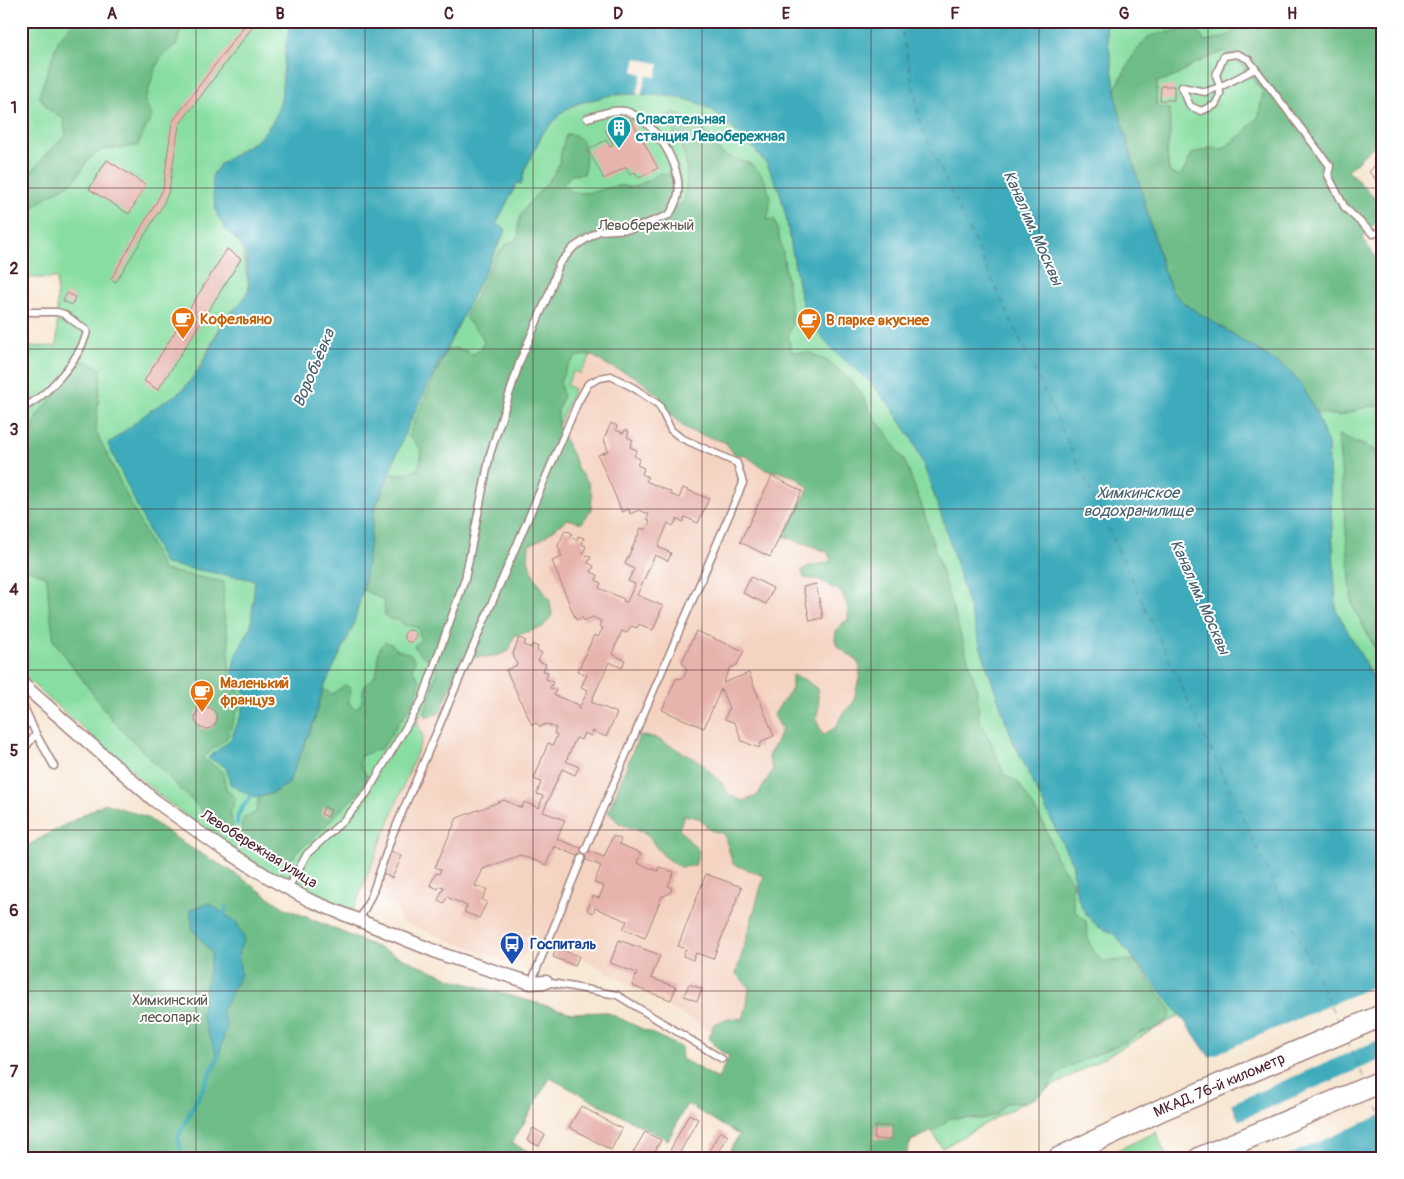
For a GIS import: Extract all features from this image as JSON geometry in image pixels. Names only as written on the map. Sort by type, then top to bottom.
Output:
[{"type":"highway","name":"МКАД, 76-й километр","points":[[1058,1158],[1163,1109],[1383,1015]]},
{"type":"highway","points":[[1200,1158],[1383,1081]]},
{"type":"street","name":"Левобережная улица","points":[[21,683],[154,800],[217,845],[309,900],[444,956],[531,983],[546,982]]},
{"type":"lane","points":[[1256,69],[1220,87],[1205,92],[1182,87],[1190,106],[1201,111],[1215,105],[1220,95],[1220,87],[1216,75],[1224,56],[1237,54],[1248,60],[1256,69],[1330,166],[1328,175],[1345,208],[1373,234],[1383,231]]},
{"type":"lane","points":[[288,888],[307,854],[344,820],[367,793],[422,700],[466,579],[490,454],[520,361],[550,291],[559,264],[574,247],[599,231],[632,229],[669,215],[674,206],[678,194],[678,180],[673,160],[644,120],[624,111],[608,112],[587,118]]},
{"type":"lane","points":[[21,312],[57,312],[64,314],[87,331],[85,340],[72,362],[37,400],[21,408]]},
{"type":"lane","points":[[360,921],[372,894],[392,836],[578,402],[588,384],[600,378],[611,376],[634,388],[659,405],[671,430],[681,438],[737,463],[743,483],[585,850]]},
{"type":"lane","points":[[21,700],[36,734],[54,766]]},
{"type":"lane","points":[[21,731],[30,720]]},
{"type":"lane","points":[[21,753],[36,734]]},
{"type":"lane","points":[[531,983],[582,858]]},
{"type":"lane","points":[[546,982],[617,995],[722,1059]]},
{"type":"shaded area","points":[[596,346],[836,473],[990,954],[714,1033],[579,956],[538,942],[514,965],[402,922],[395,906],[362,889],[423,737],[417,722],[506,545],[574,389],[567,386],[574,371],[581,374]]},
{"type":"green space","name":"Левобережный","points":[[21,21],[290,21],[281,100],[274,120],[259,139],[235,153],[226,230],[242,249],[249,284],[248,293],[224,321],[196,373],[170,400],[164,564],[255,579],[251,627],[235,657],[246,695],[242,713],[231,739],[314,721],[331,669],[374,511],[408,426],[506,230],[496,224],[517,182],[521,184],[525,169],[543,133],[566,109],[579,103],[611,95],[637,94],[678,97],[696,102],[712,110],[751,145],[767,164],[779,189],[786,216],[800,295],[806,314],[830,347],[870,382],[889,404],[911,437],[923,463],[944,523],[985,661],[1013,741],[1073,865],[1074,887],[1098,927],[1113,932],[1180,1015],[942,1148],[902,1082],[980,1037],[836,473],[596,347],[580,374],[573,371],[567,385],[574,389],[436,709],[421,714],[417,722],[423,737],[353,911],[276,877],[195,823],[166,801],[21,674],[21,347],[57,346],[57,278],[21,278]]},
{"type":"green space","points":[[74,21],[187,21],[183,24],[176,45],[162,55],[155,70],[145,101],[152,116],[137,146],[101,150],[88,160],[74,181],[45,198],[21,219],[21,185],[43,158],[66,135],[63,118],[49,110],[39,96],[58,41]]},
{"type":"green space","points":[[1105,21],[1250,21],[1224,38],[1205,41],[1126,68],[1115,90]]},
{"type":"green space","points":[[1250,21],[1383,21],[1383,137],[1348,170],[1383,207],[1383,215],[1362,238],[1383,267],[1383,405],[1366,407],[1339,416],[1316,412],[1302,385],[1185,304],[1172,291],[1163,269],[1118,108],[1115,90],[1134,54],[1148,37],[1162,33],[1196,29],[1205,41],[1224,38]],"holes":[[[1224,51],[1242,66],[1263,92],[1259,116],[1240,136],[1223,149],[1211,148],[1192,154],[1185,169],[1178,176],[1169,172],[1167,151],[1170,133],[1170,110],[1156,104],[1157,82],[1176,76],[1192,65]]]},
{"type":"green space","points":[[1224,50],[1242,66],[1263,92],[1259,116],[1240,136],[1223,149],[1211,148],[1192,154],[1185,169],[1178,176],[1169,172],[1167,151],[1170,133],[1156,104],[1157,82],[1176,76],[1192,65]]},
{"type":"green space","name":"Химкинский лесопарк","points":[[675,112],[705,132],[713,140],[721,153],[750,164],[765,181],[770,204],[767,219],[775,220],[783,253],[791,308],[792,323],[788,337],[792,352],[810,353],[829,362],[851,381],[861,393],[875,419],[905,462],[922,506],[977,689],[979,719],[993,746],[1004,775],[1018,782],[1044,824],[1055,856],[1072,881],[1075,911],[1086,921],[1088,939],[1094,952],[1103,961],[1134,960],[1172,1011],[1167,1021],[1154,1029],[1139,1033],[1127,1041],[1070,1066],[1057,1075],[1049,1087],[1036,1098],[1022,1103],[1006,1103],[996,1115],[981,1119],[950,1118],[939,1128],[911,1141],[905,1158],[725,1158],[739,1135],[687,1104],[668,1140],[550,1078],[512,1143],[541,1158],[21,1158],[21,849],[105,803],[146,817],[186,845],[233,872],[283,907],[454,980],[572,1013],[606,1012],[681,1047],[682,1059],[718,1079],[729,1056],[719,1050],[709,1038],[714,1024],[728,1018],[743,1019],[749,987],[736,974],[764,876],[733,864],[724,834],[710,830],[699,818],[684,815],[679,829],[699,851],[695,866],[680,867],[666,858],[647,834],[619,823],[608,812],[639,736],[654,737],[699,761],[721,782],[729,795],[743,801],[757,796],[773,770],[768,756],[782,729],[774,715],[792,689],[792,675],[806,680],[817,689],[819,705],[816,720],[823,735],[836,727],[842,714],[853,703],[860,675],[860,667],[856,660],[837,646],[835,639],[836,631],[841,624],[848,620],[846,603],[837,588],[834,589],[820,580],[804,578],[802,570],[809,566],[831,561],[828,552],[784,536],[809,488],[796,477],[766,470],[746,456],[734,454],[725,442],[695,433],[681,425],[670,414],[663,400],[636,377],[605,364],[592,355],[577,356],[567,367],[560,382],[563,396],[558,410],[558,426],[578,470],[588,482],[592,496],[591,510],[582,523],[567,519],[543,538],[529,545],[528,560],[533,574],[550,601],[552,615],[543,627],[514,636],[509,651],[487,657],[464,656],[440,713],[425,717],[427,703],[436,678],[436,665],[418,652],[414,646],[421,639],[417,627],[404,625],[399,619],[391,620],[385,616],[384,600],[363,590],[374,511],[389,474],[404,474],[418,469],[421,450],[408,436],[446,351],[460,349],[474,354],[481,349],[484,342],[481,335],[465,318],[497,254],[508,243],[515,241],[519,235],[518,226],[525,209],[555,172],[567,134],[574,135],[582,142],[586,161],[584,174],[572,175],[563,184],[568,189],[580,193],[617,186],[634,187],[660,173],[672,175],[671,194],[675,208],[684,201],[687,177],[682,149],[665,119],[668,114]]},
{"type":"green space","points":[[83,360],[101,368],[96,432],[163,570],[224,582],[223,607],[229,644],[229,674],[242,698],[227,738],[202,758],[222,771],[226,788],[236,799],[230,813],[237,840],[216,825],[113,721],[54,641],[47,577],[21,567],[21,463],[37,416]]},
{"type":"green space","points":[[1383,405],[1383,449],[1380,452],[1339,435],[1352,604],[1383,664],[1383,695],[1336,610],[1328,445],[1316,412],[1339,416],[1366,407]]},
{"type":"green space","points":[[1338,435],[1379,452],[1383,449],[1383,664],[1352,604]]},
{"type":"green space","points":[[385,642],[392,644],[397,650],[411,654],[415,661],[412,668],[420,681],[415,700],[382,748],[360,756],[360,764],[368,778],[359,792],[310,841],[297,850],[294,857],[280,859],[265,854],[240,834],[243,819],[256,812],[259,797],[270,794],[288,784],[314,721],[323,689],[332,694],[345,685],[351,688],[349,703],[355,709],[361,704],[364,688],[375,675],[379,650]]},
{"type":"green space","points":[[1156,1132],[1166,1156],[1162,1158],[1101,1158]]},
{"type":"water","name":"Химкинское водохранилище","points":[[290,21],[1105,21],[1118,108],[1163,269],[1172,291],[1185,304],[1285,367],[1302,385],[1316,412],[1328,445],[1336,610],[1383,695],[1383,1158],[1256,1158],[1214,1063],[1180,1015],[1113,933],[1098,926],[1086,913],[1078,898],[1073,865],[1013,741],[985,661],[944,523],[923,463],[911,437],[889,404],[870,382],[830,347],[806,314],[800,295],[786,216],[779,189],[767,164],[751,145],[712,110],[696,102],[678,97],[637,94],[611,95],[579,103],[566,109],[543,133],[525,169],[521,184],[517,183],[496,224],[506,229],[408,426],[374,511],[363,590],[352,629],[323,689],[314,721],[288,784],[270,794],[259,797],[251,796],[230,784],[226,767],[208,758],[231,739],[242,713],[246,695],[232,673],[235,657],[251,627],[255,580],[164,564],[108,444],[151,410],[182,391],[201,367],[224,320],[243,300],[249,288],[245,254],[240,243],[226,230],[217,215],[212,176],[220,164],[259,139],[274,120],[281,100]]},
{"type":"water","points":[[209,903],[237,923],[244,939],[238,953],[241,974],[221,1013],[227,1026],[218,1058],[201,1015],[212,953],[193,930],[190,910]]},
{"type":"pier","points":[[636,58],[659,64],[656,77],[646,75],[641,95],[637,94],[642,74],[633,71]]},
{"type":"pier","points":[[1383,982],[1383,1038],[1230,1104],[1207,1058]]},
{"type":"pier","points":[[1383,1059],[1383,1114],[1282,1158],[1253,1158],[1238,1121]]},
{"type":"building","points":[[248,21],[257,21],[179,125],[169,190],[163,205],[116,282],[111,279],[163,189],[172,122]]},
{"type":"building","points":[[1161,86],[1174,86],[1174,100],[1160,100]]},
{"type":"building","name":"Спасательная станция Левобережная","points":[[631,119],[658,168],[639,178],[635,172],[630,175],[626,167],[604,179],[588,150],[606,140],[610,147],[613,145],[606,132],[606,125],[616,121],[623,129],[631,124],[629,121]]},
{"type":"building","points":[[1383,150],[1383,187],[1369,172],[1377,163],[1373,160]]},
{"type":"building","points":[[107,160],[146,185],[129,214],[89,189]]},
{"type":"building","points":[[227,249],[241,259],[158,390],[144,381]]},
{"type":"building","points":[[67,293],[75,297],[72,305],[63,301]]},
{"type":"building","points":[[611,423],[617,426],[616,430],[623,433],[625,430],[629,432],[627,437],[633,440],[630,447],[637,450],[634,456],[640,459],[637,465],[644,468],[642,474],[648,477],[646,481],[671,492],[670,494],[679,498],[683,488],[709,499],[698,523],[685,517],[683,522],[677,519],[673,526],[668,523],[658,547],[671,553],[668,561],[655,555],[637,595],[663,606],[653,630],[639,624],[637,628],[631,626],[627,633],[622,631],[612,654],[625,660],[622,668],[609,662],[591,702],[617,713],[606,737],[593,731],[591,736],[584,733],[581,740],[576,738],[566,761],[579,767],[575,775],[562,769],[543,812],[565,820],[557,839],[604,857],[613,836],[621,839],[619,844],[641,853],[637,863],[658,871],[659,867],[674,872],[668,886],[672,888],[670,893],[662,896],[645,938],[623,929],[627,921],[595,908],[593,913],[587,910],[593,896],[599,898],[604,886],[594,883],[601,866],[554,846],[546,865],[520,855],[483,869],[475,886],[487,889],[482,900],[487,902],[479,918],[464,912],[467,906],[447,897],[444,903],[438,900],[444,887],[440,886],[438,889],[430,885],[436,873],[439,874],[441,870],[435,867],[457,818],[504,800],[522,808],[524,802],[539,808],[543,796],[537,794],[541,782],[534,779],[548,743],[553,745],[557,735],[554,733],[556,728],[546,724],[540,727],[537,723],[532,725],[506,670],[517,665],[513,654],[519,638],[526,641],[524,645],[531,648],[532,644],[538,647],[537,651],[542,653],[538,661],[546,664],[543,671],[548,672],[546,679],[553,682],[550,688],[556,690],[554,695],[579,705],[577,708],[579,709],[588,690],[581,687],[587,675],[578,671],[594,635],[598,637],[603,628],[599,626],[601,621],[592,617],[584,621],[582,617],[576,620],[552,561],[562,557],[558,546],[565,530],[572,533],[570,537],[577,540],[578,536],[584,538],[582,544],[586,546],[583,554],[591,557],[588,563],[594,566],[591,572],[598,575],[596,580],[601,583],[599,588],[627,602],[635,584],[628,581],[634,569],[625,564],[641,528],[646,530],[650,521],[647,519],[649,514],[639,510],[630,514],[629,509],[622,512],[598,455],[608,451],[604,439]]},
{"type":"building","points":[[772,476],[802,491],[770,557],[740,542]]},
{"type":"building","points":[[751,577],[773,588],[766,604],[743,593]]},
{"type":"building","points":[[816,584],[823,618],[810,621],[803,587]]},
{"type":"building","points":[[408,630],[412,630],[416,636],[412,642],[408,642],[404,638],[404,634]]},
{"type":"building","points":[[696,631],[744,651],[737,665],[730,668],[723,683],[749,673],[774,736],[762,741],[759,748],[742,741],[735,723],[725,719],[729,708],[721,689],[704,728],[662,710],[676,679],[683,678],[687,670],[682,662]]},
{"type":"building","points":[[206,707],[214,710],[217,718],[214,726],[206,729],[198,726],[195,718],[198,710]]},
{"type":"building","points":[[324,807],[331,810],[328,817],[321,814]]},
{"type":"building","points":[[391,851],[402,856],[392,878],[382,873]]},
{"type":"building","points":[[706,874],[742,887],[713,959],[696,953],[693,960],[683,956],[686,949],[678,946]]},
{"type":"building","points":[[619,940],[660,955],[651,978],[676,987],[671,1000],[632,986],[637,973],[610,963]]},
{"type":"building","points":[[556,948],[579,956],[575,966],[553,957]]},
{"type":"building","points":[[689,984],[702,989],[697,1001],[684,996]]},
{"type":"building","points":[[581,1106],[622,1129],[611,1150],[569,1127]]},
{"type":"building","points":[[689,1114],[698,1119],[677,1158],[666,1158]]},
{"type":"building","points":[[875,1126],[892,1126],[892,1140],[874,1139]]},
{"type":"building","points":[[533,1128],[545,1135],[539,1146],[527,1140]]},
{"type":"building","points":[[720,1131],[728,1136],[716,1158],[705,1158]]},
{"type":"building","points":[[645,1132],[661,1140],[651,1158],[630,1158]]},
{"type":"waterway","name":"Воробьёвка","points":[[237,824],[237,818],[253,791]]},
{"type":"waterway","name":"Воробьёвка","points":[[223,919],[226,906]]},
{"type":"waterway","name":"Воробьёвка","points":[[183,1158],[178,1137],[218,1058],[217,1055]]},
{"type":"ferry route","points":[[900,21],[921,127],[1339,1024]]},
{"type":"ferry route","points":[[1347,1041],[1364,1078]]},
{"type":"ferry route","points":[[1373,1097],[1383,1117]]},
{"type":"place","name":"Спасательная станция Левобережная","points":[[619,149]]},
{"type":"place","name":"Кофельяно","points":[[183,340]]},
{"type":"place","name":"В парке вкуснее","points":[[809,341]]},
{"type":"place","name":"Маленький француз","points":[[202,713]]},
{"type":"place","name":"Госпиталь","points":[[512,965]]},
{"type":"water label","name":"Канал им. Москвы","points":[[1033,228]]},
{"type":"water label","name":"Канал им. Москвы","points":[[1200,597]]}]
